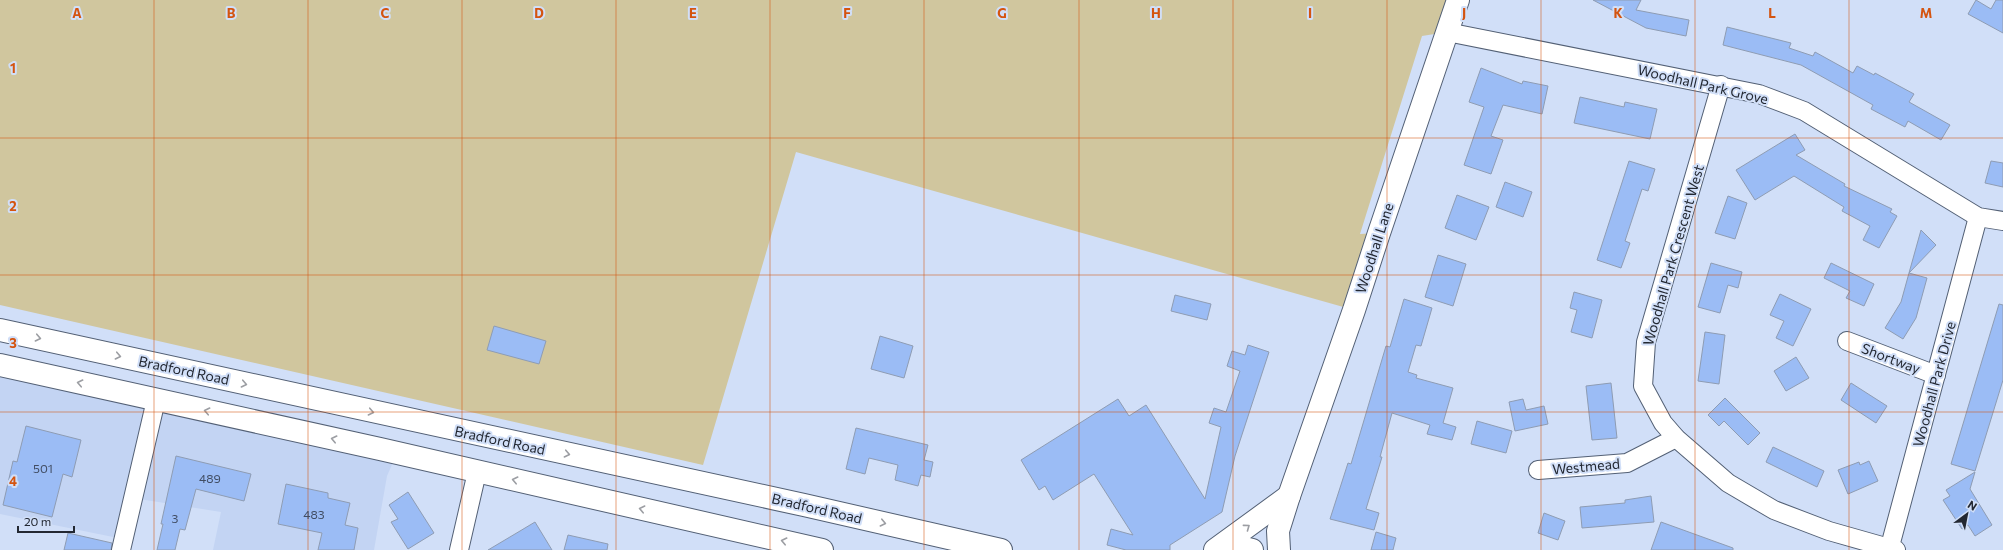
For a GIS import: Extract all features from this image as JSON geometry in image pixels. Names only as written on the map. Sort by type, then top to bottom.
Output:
[{"type":"main road","name":"Woodhall Lane","points":[[1279,550],[1278,531],[1289,496],[1354,310],[1458,0]]},
{"type":"main road","name":"Bradford Road","points":[[0,330],[804,505],[1000,550]]},
{"type":"main road","points":[[0,365],[822,550]]},
{"type":"main road","points":[[1215,550],[1289,496]]},
{"type":"main road","points":[[1222,550],[1244,548],[1252,550]]},
{"type":"street","name":"Woodhall Park Grove","points":[[1447,32],[1721,85],[1759,94],[1804,111],[1978,217],[2003,220]]},
{"type":"street","name":"Woodhall Park Crescent West","points":[[1721,85],[1646,342],[1643,386],[1663,423],[1676,438],[1728,483],[1774,510],[1829,532],[1892,550]]},
{"type":"street","name":"Woodhall Park Drive","points":[[1892,550],[1978,217]]},
{"type":"street","name":"Shortway","points":[[1847,342],[1936,375]]},
{"type":"street","points":[[121,550],[156,400]]},
{"type":"street","name":"Westmead","points":[[1538,470],[1627,463],[1676,438]]},
{"type":"street","points":[[459,550],[477,472]]},
{"type":"shaded area","points":[[0,0],[1458,0],[1447,32],[1422,36],[1360,234],[1379,233],[1354,310],[796,152],[703,465],[0,305]]},
{"type":"shaded area","points":[[0,365],[397,453],[387,476],[374,550],[213,550],[221,512],[133,498],[123,539],[0,514]]},
{"type":"building","points":[[1593,0],[1641,0],[1636,10],[1689,20],[1686,36],[1646,28]]},
{"type":"building","points":[[1976,0],[1991,9],[1996,0],[2003,0],[2003,33],[1968,14]]},
{"type":"building","points":[[1727,27],[1791,43],[1789,48],[1813,56],[1815,52],[1853,73],[1857,66],[1874,75],[1875,73],[1914,94],[1909,102],[1950,125],[1941,140],[1908,121],[1905,127],[1871,109],[1873,105],[1801,65],[1723,45]]},
{"type":"building","points":[[1481,68],[1522,84],[1523,81],[1548,86],[1542,114],[1503,105],[1491,136],[1503,140],[1491,174],[1464,165],[1484,107],[1469,102]]},
{"type":"building","points":[[1580,97],[1624,107],[1625,102],[1657,109],[1650,139],[1574,123]]},
{"type":"building","points":[[1795,134],[1805,150],[1796,155],[1845,184],[1844,186],[1892,209],[1890,212],[1897,216],[1879,248],[1863,240],[1870,226],[1842,211],[1844,207],[1794,176],[1755,200],[1736,170]]},
{"type":"building","points":[[1629,161],[1655,169],[1648,191],[1642,189],[1625,241],[1630,243],[1621,268],[1597,260]]},
{"type":"building","points":[[1991,161],[2003,163],[2003,187],[1985,183]]},
{"type":"building","points":[[1505,182],[1532,192],[1523,217],[1496,207]]},
{"type":"building","points":[[1457,195],[1489,207],[1476,240],[1445,228]]},
{"type":"building","points":[[1728,196],[1747,203],[1735,239],[1715,233]]},
{"type":"building","points":[[1921,230],[1936,245],[1909,273]]},
{"type":"building","points":[[1438,255],[1466,264],[1453,306],[1425,297]]},
{"type":"building","points":[[1711,263],[1742,272],[1738,288],[1728,285],[1720,313],[1698,307]]},
{"type":"building","points":[[1831,263],[1874,284],[1864,306],[1846,298],[1850,291],[1824,278]]},
{"type":"building","points":[[1909,273],[1927,278],[1916,318],[1903,339],[1885,328],[1901,302]]},
{"type":"building","points":[[1574,292],[1602,300],[1592,338],[1571,332],[1577,310],[1570,308]]},
{"type":"building","points":[[1780,294],[1811,309],[1793,346],[1776,338],[1784,321],[1770,315]]},
{"type":"building","points":[[1175,295],[1211,304],[1207,320],[1171,311]]},
{"type":"building","points":[[1404,299],[1432,308],[1421,346],[1416,345],[1408,372],[1417,375],[1416,378],[1453,388],[1443,423],[1456,427],[1452,440],[1427,434],[1430,425],[1392,413],[1380,457],[1382,457],[1366,509],[1379,513],[1374,530],[1330,519],[1348,463],[1351,464],[1386,346],[1390,347]]},
{"type":"building","points":[[1999,304],[2003,305],[2003,380],[1975,471],[1951,464]]},
{"type":"building","points":[[494,326],[546,341],[539,364],[487,350]]},
{"type":"building","points":[[1705,332],[1725,335],[1719,384],[1698,381]]},
{"type":"building","points":[[880,336],[913,346],[904,378],[871,369]]},
{"type":"building","points":[[1248,345],[1269,352],[1235,456],[1222,512],[1170,545],[1170,550],[1126,550],[1107,545],[1111,529],[1133,535],[1094,474],[1053,500],[1045,486],[1039,490],[1021,460],[1118,399],[1129,416],[1146,405],[1205,499],[1221,427],[1209,423],[1214,408],[1226,412],[1240,371],[1227,366],[1232,351],[1245,355]]},
{"type":"building","points":[[1796,357],[1809,378],[1786,391],[1774,371]]},
{"type":"building","points":[[1611,383],[1617,438],[1592,440],[1586,386]]},
{"type":"building","points":[[1851,383],[1887,406],[1876,423],[1841,400]]},
{"type":"building","points":[[1725,398],[1760,433],[1748,445],[1724,421],[1719,426],[1708,415]]},
{"type":"building","points":[[1523,399],[1526,410],[1544,406],[1548,424],[1515,431],[1509,402]]},
{"type":"building","points":[[1477,421],[1512,431],[1506,453],[1471,444]]},
{"type":"building","points":[[26,426],[81,440],[72,477],[63,474],[52,517],[3,505],[13,461],[17,462]]},
{"type":"building","points":[[856,428],[928,445],[924,460],[933,462],[930,477],[921,475],[918,486],[895,480],[898,465],[869,458],[865,474],[846,469]]},
{"type":"building","points":[[1773,447],[1824,471],[1817,487],[1766,462]]},
{"type":"building","points":[[176,456],[251,474],[244,501],[196,489],[185,530],[180,529],[175,550],[157,550],[163,524],[161,524]]},
{"type":"building","points":[[1869,461],[1878,481],[1848,494],[1838,470],[1859,462],[1860,465]]},
{"type":"building","points":[[1975,472],[1970,489],[1992,525],[1975,536],[1968,525],[1962,529],[1943,500],[1950,496],[1946,490]]},
{"type":"building","points":[[286,484],[328,493],[328,498],[350,503],[345,525],[358,528],[354,550],[318,550],[322,533],[278,524]]},
{"type":"building","points":[[408,492],[434,533],[408,549],[391,522],[398,519],[389,505]]},
{"type":"building","points":[[1651,496],[1654,522],[1582,528],[1580,507],[1625,503],[1625,500]]},
{"type":"building","points":[[1544,513],[1565,521],[1558,540],[1538,533]]},
{"type":"building","points":[[535,522],[552,550],[488,550],[520,531]]},
{"type":"building","points":[[1661,522],[1733,548],[1733,550],[1651,550]]},
{"type":"building","points":[[1376,532],[1396,538],[1393,550],[1371,550]]},
{"type":"building","points":[[68,533],[112,543],[111,550],[64,550]]},
{"type":"building","points":[[568,535],[608,544],[607,550],[564,550]]}]
